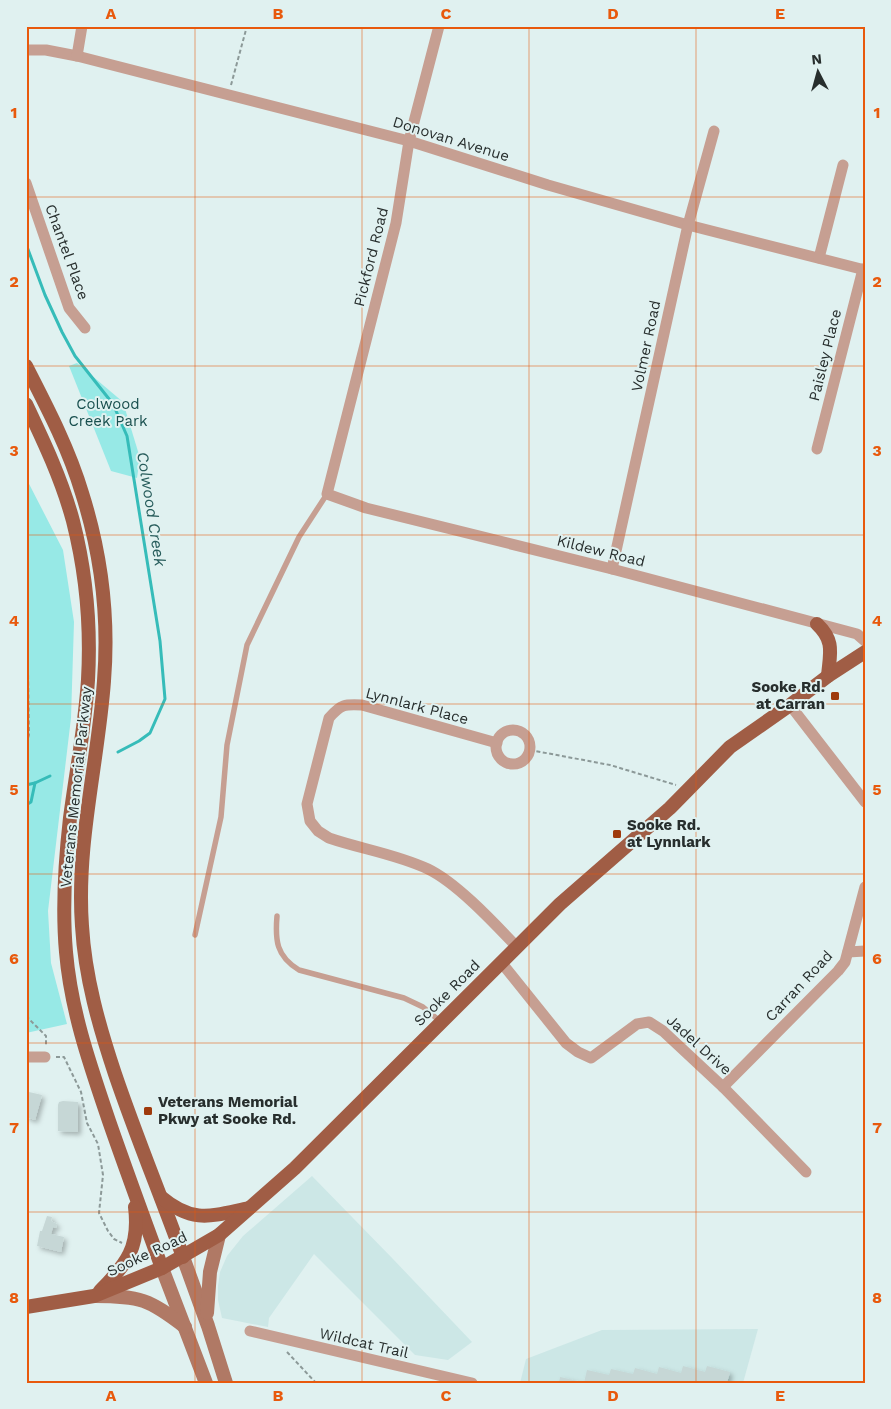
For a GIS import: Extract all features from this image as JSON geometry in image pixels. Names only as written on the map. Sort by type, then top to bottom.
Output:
[{"type":"main road","name":"Veterans Memorial Parkway","points":[[26,366],[68,455],[82,493],[95,543],[102,588],[106,636],[104,680],[82,862],[81,903],[84,949],[91,992],[126,1106],[208,1326],[226,1383]]},
{"type":"main road","name":"Veterans Memorial Parkway","points":[[26,404],[47,446],[73,520],[84,580],[89,635],[86,700],[66,855],[64,914],[66,952],[76,1018],[87,1058],[162,1268],[206,1383]]},
{"type":"main road","points":[[817,624],[828,635],[830,642],[828,676]]},
{"type":"main road","name":"Sooke Road","points":[[26,1307],[94,1296],[162,1268],[219,1235],[302,1162],[560,904],[670,808],[730,747],[828,676],[865,652]]},
{"type":"main road","points":[[94,1296],[123,1267],[132,1250],[136,1234],[136,1223],[132,1184]]},
{"type":"main road","points":[[161,1197],[174,1208],[193,1215],[212,1216],[250,1208]]},
{"type":"main road","points":[[208,1326],[208,1287],[219,1235]]},
{"type":"main road","points":[[94,1296],[122,1296],[142,1300],[162,1310],[186,1328]]},
{"type":"street","points":[[77,56],[82,26]]},
{"type":"street","name":"Pickford Road","points":[[327,494],[396,223],[409,141],[438,26]]},
{"type":"street","name":"Donovan Avenue","points":[[26,50],[46,50],[77,56],[409,141],[548,185],[688,225],[864,270]]},
{"type":"street","name":"Volmer Road","points":[[612,568],[688,225],[714,131]]},
{"type":"street","points":[[819,258],[844,165]]},
{"type":"street","name":"Chantel Place","points":[[26,183],[69,308],[85,328]]},
{"type":"street","name":"Paisley Place","points":[[817,449],[864,270]]},
{"type":"street","name":"Kildew Road","points":[[327,494],[366,508],[612,568],[857,634],[865,641]]},
{"type":"street","name":"Lynnlark Place","points":[[497,743],[362,705],[347,704],[338,708],[329,718],[307,804],[310,821],[318,831],[329,838],[429,869],[450,883],[517,946]]},
{"type":"street","points":[[790,705],[865,802]]},
{"type":"street","points":[[514,730],[526,736],[530,743],[530,750],[527,757],[521,762],[514,764],[506,762],[500,757],[497,743],[506,732],[514,730]]},
{"type":"street","name":"Carran Road","points":[[723,1087],[845,962],[865,886]]},
{"type":"street","points":[[848,952],[865,951]]},
{"type":"street","name":"Jadel Drive","points":[[501,962],[566,1042],[578,1052],[591,1058],[637,1024],[649,1022],[663,1031],[723,1087],[806,1172]]},
{"type":"street","points":[[26,1057],[45,1057]]},
{"type":"street","name":"Wildcat Trail","points":[[250,1331],[472,1383]]},
{"type":"lane","points":[[195,935],[221,817],[227,746],[247,645],[299,536],[327,494]]},
{"type":"lane","points":[[73,520],[88,516]]},
{"type":"lane","points":[[278,916],[276,925],[279,948],[285,960],[299,970],[404,998],[423,1007],[441,1022]]},
{"type":"path","points":[[228,94],[247,26]]},
{"type":"path","points":[[26,545],[29,735],[26,744]]},
{"type":"path","points":[[530,750],[610,765],[688,789]]},
{"type":"path","points":[[26,1016],[46,1036],[45,1057],[64,1057],[81,1092],[87,1123],[98,1144],[100,1155],[103,1176],[100,1213],[103,1223],[114,1239]]},
{"type":"path","points":[[273,1336],[316,1383]]},
{"type":"shaded area","points":[[312,1176],[472,1342],[448,1360],[415,1355],[314,1254],[269,1318],[268,1327],[222,1318],[218,1300],[218,1286],[220,1272],[227,1256],[243,1236]]},
{"type":"shaded area","points":[[758,1329],[743,1383],[520,1383],[526,1359],[602,1330]]},
{"type":"green space","name":"Colwood Creek Park","points":[[77,363],[123,402],[140,458],[137,478],[111,471],[69,366]]},
{"type":"green space","points":[[26,478],[63,550],[74,622],[71,718],[48,911],[51,963],[67,1024],[26,1033]]},
{"type":"building","points":[[29,1092],[42,1095],[35,1120],[26,1117],[26,1100]]},
{"type":"building","points":[[59,1102],[78,1102],[78,1132],[58,1131],[58,1105]]},
{"type":"building","points":[[47,1216],[52,1217],[51,1221],[57,1224],[56,1228],[53,1227],[51,1234],[64,1237],[61,1252],[37,1246],[40,1231],[42,1231]]},
{"type":"building","points":[[683,1366],[705,1372],[707,1366],[730,1372],[727,1383],[584,1383],[587,1370],[609,1375],[611,1369],[633,1374],[635,1368],[657,1374],[659,1367],[681,1373]]},
{"type":"building","points":[[560,1377],[582,1382],[559,1383]]},
{"type":"waterway","name":"Colwood Creek","points":[[26,244],[45,295],[62,332],[75,356],[113,404],[127,436],[160,641],[165,699],[150,733],[118,752]]},
{"type":"waterway","name":"Colwood Creek","points":[[26,785],[50,776]]},
{"type":"waterway","points":[[26,805],[31,802],[35,783]]},
{"type":"place","name":"Sooke Rd. at Carran","points":[[835,696]]},
{"type":"place","name":"Sooke Rd. at Lynnlark","points":[[617,834]]},
{"type":"place","name":"Veterans Memorial Pkwy at Sooke Rd.","points":[[148,1111]]}]
